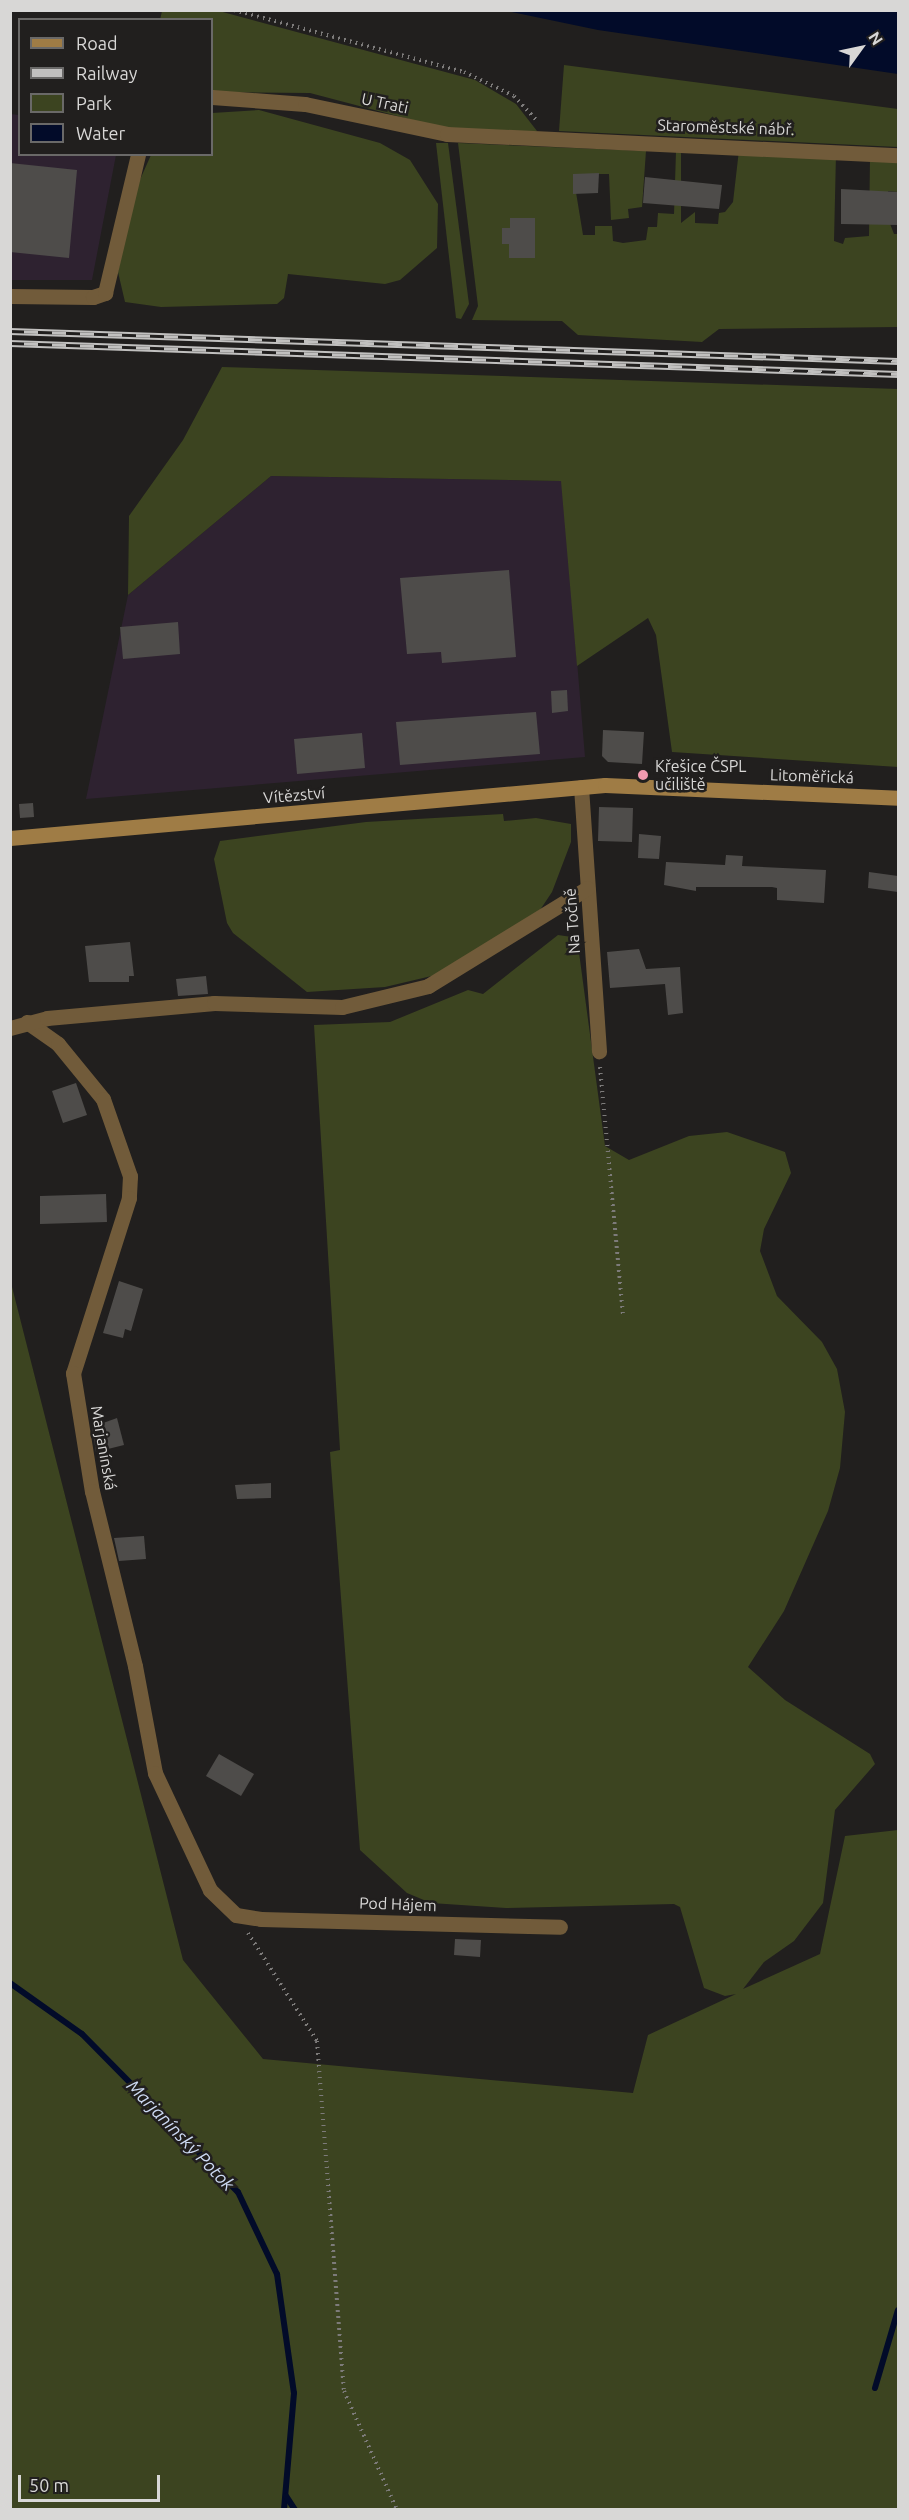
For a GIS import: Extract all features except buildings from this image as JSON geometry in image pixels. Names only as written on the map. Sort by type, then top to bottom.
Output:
[{"type":"main road","name":"Litoměřická","points":[[581,787],[898,798]]},
{"type":"main road","name":"Vítězství","points":[[10,838],[581,787]]},
{"type":"street","name":"U Trati","points":[[213,97],[305,104],[447,134],[552,139]]},
{"type":"street","name":"Staroměstské nábř.","points":[[552,139],[898,155]]},
{"type":"street","points":[[10,296],[93,297],[105,293],[138,156]]},
{"type":"street","name":"Na Točně","points":[[581,787],[598,1052]]},
{"type":"street","points":[[10,1028],[27,1022],[214,1003],[342,1007],[428,986],[588,888]]},
{"type":"street","name":"Marjanínská","points":[[27,1022],[58,1044],[103,1099],[130,1176],[129,1198],[73,1373],[92,1491],[135,1666],[155,1773],[210,1890],[236,1915]]},
{"type":"street","name":"Pod Hájem","points":[[236,1915],[560,1927]]},
{"type":"path","points":[[234,10],[494,83],[514,96],[552,139]]},
{"type":"path","points":[[598,1052],[623,1314]]},
{"type":"path","points":[[236,1915],[317,2041],[344,2391],[397,2510]]},
{"type":"shaded area","points":[[10,114],[18,115],[18,156],[116,156],[92,280],[11,280]]},
{"type":"shaded area","points":[[271,476],[562,481],[585,757],[86,799],[128,595]]},
{"type":"green space","points":[[162,11],[219,11],[475,80],[516,104],[537,131],[458,132],[310,93],[213,92],[213,18],[160,18]]},
{"type":"green space","points":[[564,65],[898,109],[898,147],[559,131]]},
{"type":"green space","points":[[259,110],[380,143],[410,160],[438,204],[437,248],[400,280],[385,284],[288,274],[284,298],[277,304],[161,307],[125,302],[118,272],[134,193],[151,156],[213,156],[213,113]]},
{"type":"green space","points":[[436,143],[448,143],[469,304],[461,319],[456,318]]},
{"type":"green space","points":[[458,143],[646,151],[642,207],[628,209],[629,218],[611,220],[609,174],[573,174],[583,235],[595,235],[595,226],[612,226],[613,241],[623,243],[646,240],[648,227],[657,227],[658,213],[674,214],[676,151],[681,151],[681,223],[695,212],[695,223],[718,224],[719,213],[725,212],[733,202],[739,150],[836,154],[834,241],[843,244],[845,238],[869,236],[870,158],[898,161],[898,192],[888,191],[887,216],[894,234],[898,234],[898,327],[719,329],[702,342],[578,335],[562,321],[472,320],[478,306]]},
{"type":"green space","points":[[222,367],[898,389],[898,767],[672,752],[656,635],[648,618],[577,666],[561,481],[271,476],[128,595],[129,516],[183,440]]},
{"type":"green space","points":[[503,814],[504,821],[536,818],[571,824],[571,842],[552,892],[540,910],[440,974],[385,987],[307,992],[233,933],[227,923],[214,859],[220,841],[366,822]]},
{"type":"green space","points":[[558,935],[572,937],[578,945],[605,1146],[629,1160],[689,1136],[727,1132],[785,1152],[791,1173],[764,1229],[760,1251],[777,1296],[822,1342],[837,1369],[845,1412],[840,1468],[828,1511],[784,1611],[748,1667],[785,1700],[870,1754],[875,1764],[835,1810],[823,1903],[794,1941],[764,1962],[743,1989],[820,1954],[845,1836],[898,1830],[898,2509],[11,2509],[10,1279],[183,1960],[263,2059],[633,2093],[648,2035],[736,1994],[725,1996],[704,1988],[680,1907],[674,1904],[506,1908],[431,1903],[407,1893],[360,1850],[330,1452],[340,1450],[314,1025],[390,1022],[468,990],[483,994]]},
{"type":"water","points":[[507,11],[898,11],[898,74],[598,30]]},
{"type":"waterway","name":"Marjanínský Potok","points":[[10,1983],[82,2034],[238,2192],[277,2274],[294,2393],[284,2510]]},
{"type":"waterway","points":[[875,2388],[898,2310]]},
{"type":"waterway","points":[[286,2496],[295,2510]]},
{"type":"railway","points":[[10,331],[898,361]]},
{"type":"railway","points":[[10,343],[898,374]]},
{"type":"place","name":"Křešice ČSPL učiliště","points":[[643,775]]}]
